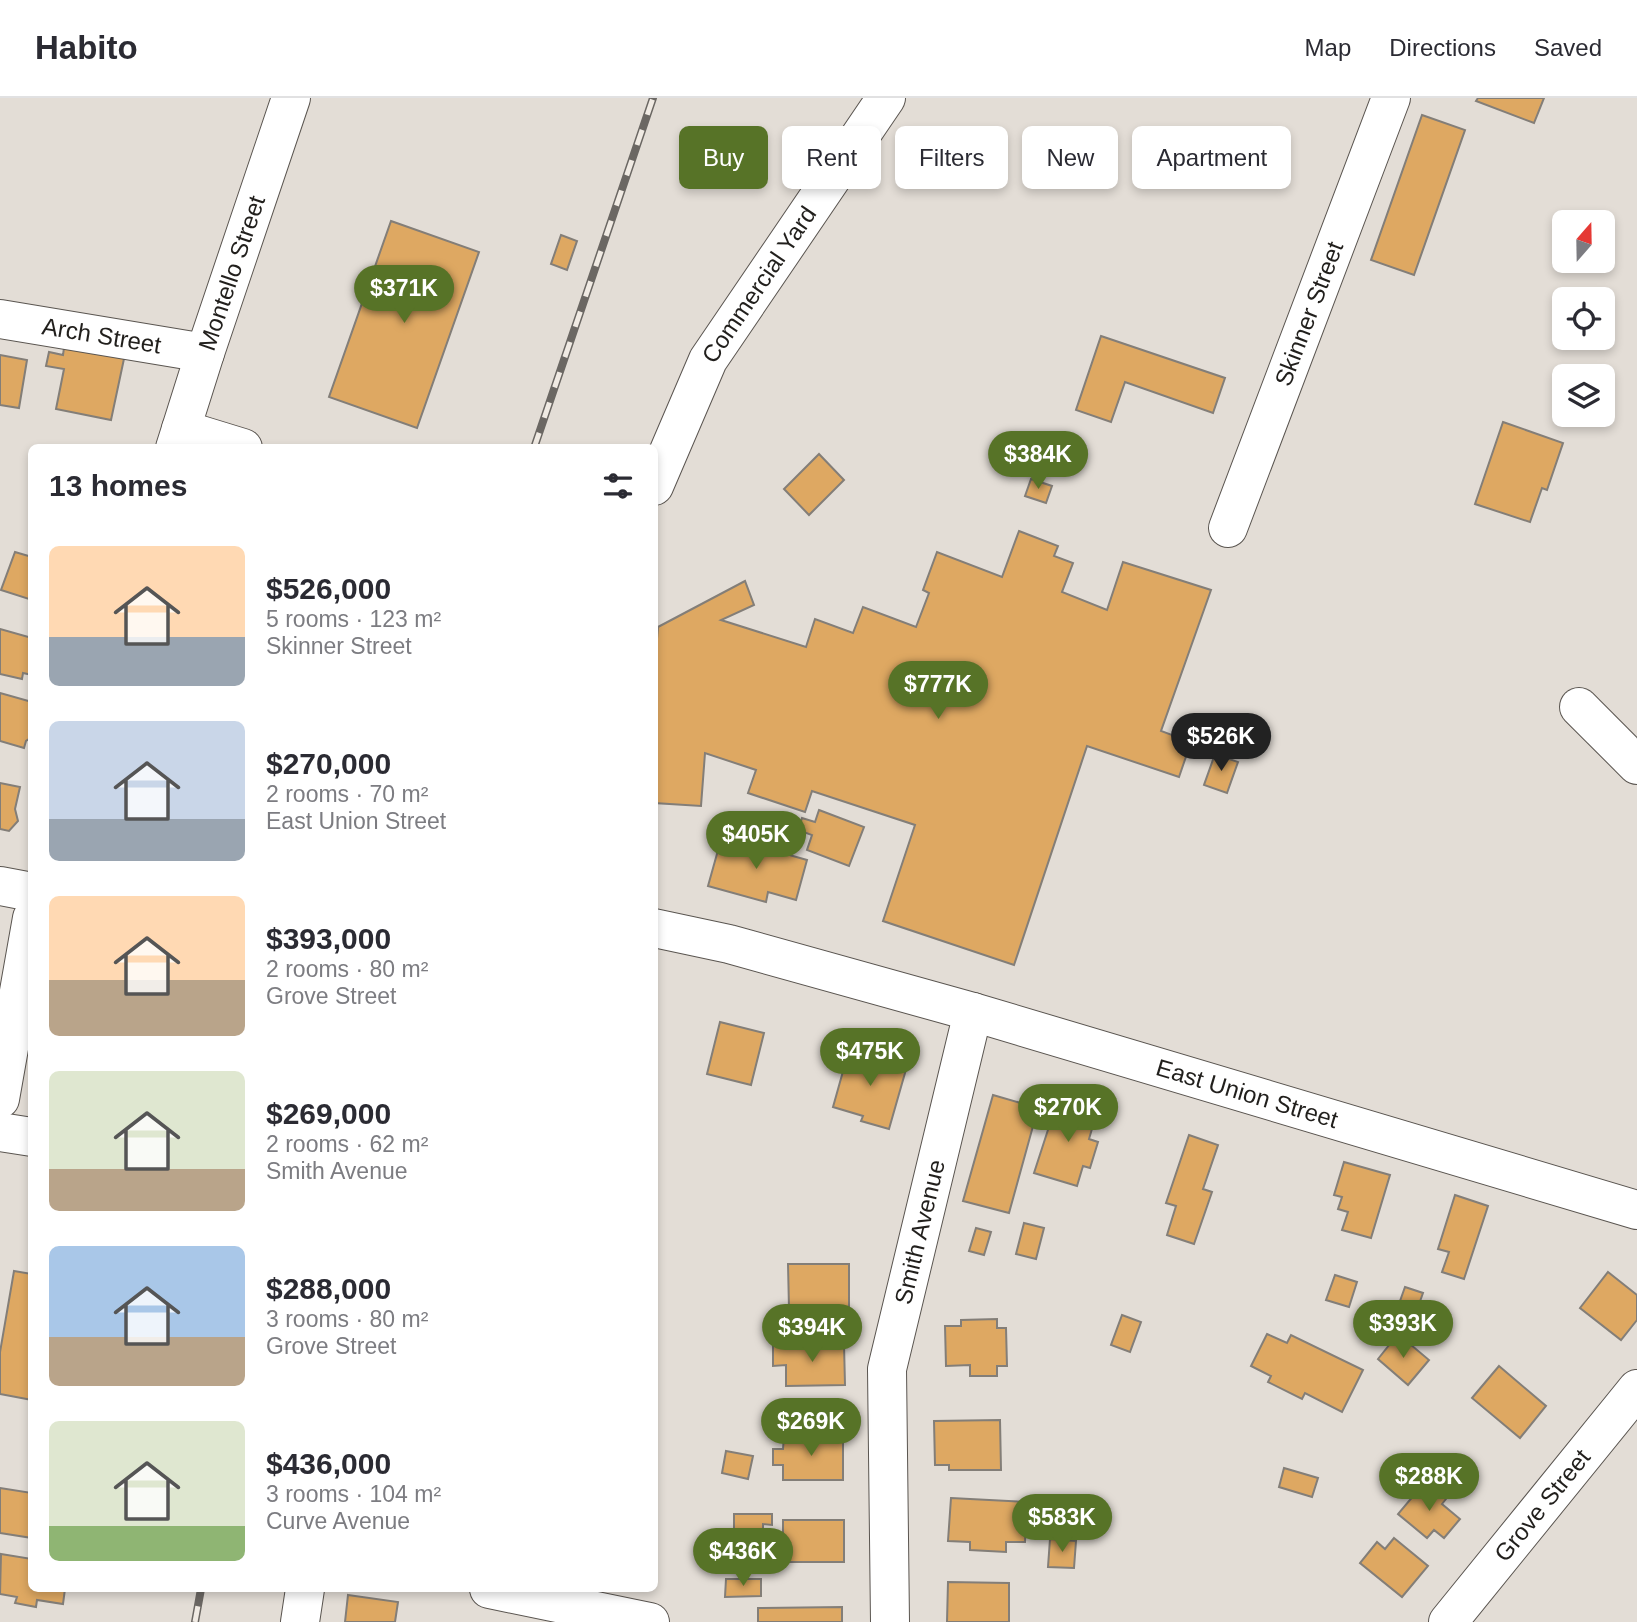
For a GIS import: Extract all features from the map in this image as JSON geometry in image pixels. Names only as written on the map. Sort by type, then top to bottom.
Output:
[{"type":"street","name":"Montello Street","points":[[178,438],[291,98]]},
{"type":"street","name":"Commercial Yard","points":[[658,477],[708,360],[886,98]]},
{"type":"street","name":"Skinner Street","points":[[1228,528],[1391,98]]},
{"type":"street","name":"Arch Street","points":[[0,319],[205,353]]},
{"type":"street","points":[[178,438],[217,444]]},
{"type":"street","points":[[1579,707],[1637,765]]},
{"type":"street","points":[[0,886],[28,891]]},
{"type":"street","name":"East Union Street","points":[[658,929],[729,944],[973,1012],[1637,1210]]},
{"type":"street","points":[[0,1099],[25,991],[28,960]]},
{"type":"street","name":"Smith Avenue","points":[[890,1622],[887,1368],[973,1012]]},
{"type":"street","points":[[0,1132],[28,1136]]},
{"type":"street","name":"Grove Street","points":[[1459,1618],[1637,1390]]},
{"type":"street","points":[[300,1622],[305,1592]]},
{"type":"street","points":[[504,1592],[650,1622]]},
{"type":"building","points":[[1478,98],[1544,98],[1534,123],[1476,101]]},
{"type":"building","points":[[1422,115],[1465,130],[1414,275],[1371,260]]},
{"type":"building","points":[[391,221],[479,252],[417,428],[329,397]]},
{"type":"building","points":[[561,235],[577,241],[567,270],[551,264]]},
{"type":"building","points":[[1101,336],[1225,378],[1213,413],[1125,382],[1111,422],[1076,410]]},
{"type":"building","points":[[65,341],[125,354],[111,420],[56,409],[64,369],[46,366],[49,352],[63,355]]},
{"type":"building","points":[[0,355],[27,360],[19,408],[0,405]]},
{"type":"building","points":[[1503,422],[1563,443],[1547,490],[1542,488],[1530,522],[1475,504]]},
{"type":"building","points":[[819,454],[844,480],[809,515],[784,489]]},
{"type":"building","points":[[1031,479],[1052,486],[1046,503],[1025,496]]},
{"type":"building","points":[[1019,531],[1058,546],[1054,556],[1073,563],[1062,592],[1107,610],[1123,562],[1211,590],[1161,731],[1191,742],[1179,777],[1087,746],[1014,965],[883,921],[915,825],[812,791],[805,812],[748,793],[756,770],[705,753],[701,806],[658,803],[658,627],[745,581],[754,605],[721,620],[806,647],[815,619],[853,633],[863,607],[916,627],[929,593],[923,590],[937,552],[1002,577]]},
{"type":"building","points":[[15,552],[28,556],[28,599],[1,590]]},
{"type":"building","points":[[0,629],[28,637],[28,674],[23,673],[22,679],[0,674]]},
{"type":"building","points":[[0,693],[28,701],[28,740],[24,748],[0,741]]},
{"type":"building","points":[[1215,754],[1238,762],[1227,793],[1204,785]]},
{"type":"building","points":[[0,783],[20,787],[15,809],[18,821],[9,831],[0,829]]},
{"type":"building","points":[[819,810],[864,827],[849,866],[807,850],[812,835],[798,830],[802,818],[815,822]]},
{"type":"building","points":[[722,836],[807,860],[796,900],[768,892],[766,902],[708,886]]},
{"type":"building","points":[[720,1022],[764,1033],[751,1085],[707,1074]]},
{"type":"building","points":[[849,1050],[907,1066],[889,1129],[861,1121],[863,1116],[833,1107]]},
{"type":"building","points":[[993,1095],[1038,1108],[1009,1213],[963,1201]]},
{"type":"building","points":[[1058,1099],[1097,1112],[1089,1139],[1098,1142],[1090,1168],[1083,1166],[1077,1186],[1034,1173]]},
{"type":"building","points":[[1189,1135],[1218,1145],[1203,1189],[1212,1192],[1194,1244],[1167,1235],[1176,1206],[1166,1203]]},
{"type":"building","points":[[1344,1162],[1390,1175],[1371,1238],[1342,1230],[1348,1212],[1338,1209],[1342,1197],[1334,1195]]},
{"type":"building","points":[[1455,1195],[1488,1206],[1464,1279],[1442,1272],[1449,1252],[1438,1249]]},
{"type":"building","points":[[1024,1223],[1044,1228],[1036,1259],[1016,1254]]},
{"type":"building","points":[[976,1228],[991,1232],[984,1255],[969,1251]]},
{"type":"building","points":[[788,1264],[849,1264],[849,1308],[789,1308]]},
{"type":"building","points":[[14,1271],[28,1273],[28,1399],[0,1394],[0,1352]]},
{"type":"building","points":[[1608,1272],[1637,1295],[1637,1320],[1621,1340],[1580,1308]]},
{"type":"building","points":[[1335,1275],[1357,1282],[1349,1307],[1326,1300]]},
{"type":"building","points":[[1405,1287],[1423,1293],[1413,1321],[1395,1315]]},
{"type":"building","points":[[1122,1315],[1141,1322],[1130,1352],[1111,1345]]},
{"type":"building","points":[[997,1319],[997,1328],[1006,1328],[1007,1366],[997,1366],[997,1376],[970,1376],[970,1365],[946,1366],[945,1326],[961,1326],[961,1320]]},
{"type":"building","points":[[1267,1334],[1287,1343],[1291,1335],[1363,1370],[1342,1412],[1305,1393],[1302,1399],[1268,1382],[1271,1376],[1251,1366]]},
{"type":"building","points":[[1398,1334],[1429,1360],[1408,1385],[1378,1359]]},
{"type":"building","points":[[844,1344],[845,1385],[786,1386],[786,1365],[773,1366],[773,1346]]},
{"type":"building","points":[[1499,1366],[1546,1406],[1520,1438],[1472,1398]]},
{"type":"building","points":[[1000,1420],[1001,1470],[949,1470],[949,1465],[935,1465],[934,1421]]},
{"type":"building","points":[[843,1435],[843,1480],[783,1480],[783,1465],[773,1465],[773,1449],[783,1449],[784,1436]]},
{"type":"building","points":[[726,1451],[753,1456],[748,1479],[722,1473]]},
{"type":"building","points":[[1284,1468],[1318,1478],[1312,1497],[1279,1487]]},
{"type":"building","points":[[1425,1482],[1446,1499],[1442,1504],[1460,1519],[1444,1538],[1434,1530],[1427,1538],[1398,1514]]},
{"type":"building","points":[[0,1488],[28,1492],[28,1537],[0,1533]]},
{"type":"building","points":[[951,1498],[1027,1502],[1025,1542],[1006,1542],[1006,1552],[970,1550],[970,1542],[948,1541]]},
{"type":"building","points":[[734,1514],[772,1514],[772,1525],[763,1524],[763,1533],[734,1533]]},
{"type":"building","points":[[783,1520],[844,1520],[844,1562],[783,1562]]},
{"type":"building","points":[[1394,1538],[1428,1566],[1402,1597],[1360,1563],[1377,1542],[1385,1549]]},
{"type":"building","points":[[1050,1539],[1076,1541],[1074,1568],[1048,1567]]},
{"type":"building","points":[[702,1543],[726,1544],[726,1563],[701,1562]]},
{"type":"building","points":[[1,1554],[28,1558],[28,1592],[65,1592],[63,1604],[37,1600],[36,1607],[15,1603],[17,1597],[0,1594]]},
{"type":"building","points":[[726,1579],[761,1579],[761,1596],[725,1597]]},
{"type":"building","points":[[948,1582],[1009,1583],[1009,1622],[947,1622]]},
{"type":"building","points":[[348,1595],[398,1602],[395,1622],[345,1622]]},
{"type":"building","points":[[842,1607],[842,1622],[758,1622],[758,1608]]},
{"type":"railway","points":[[535,444],[653,98]]},
{"type":"railway","points":[[195,1622],[200,1592]]}]
